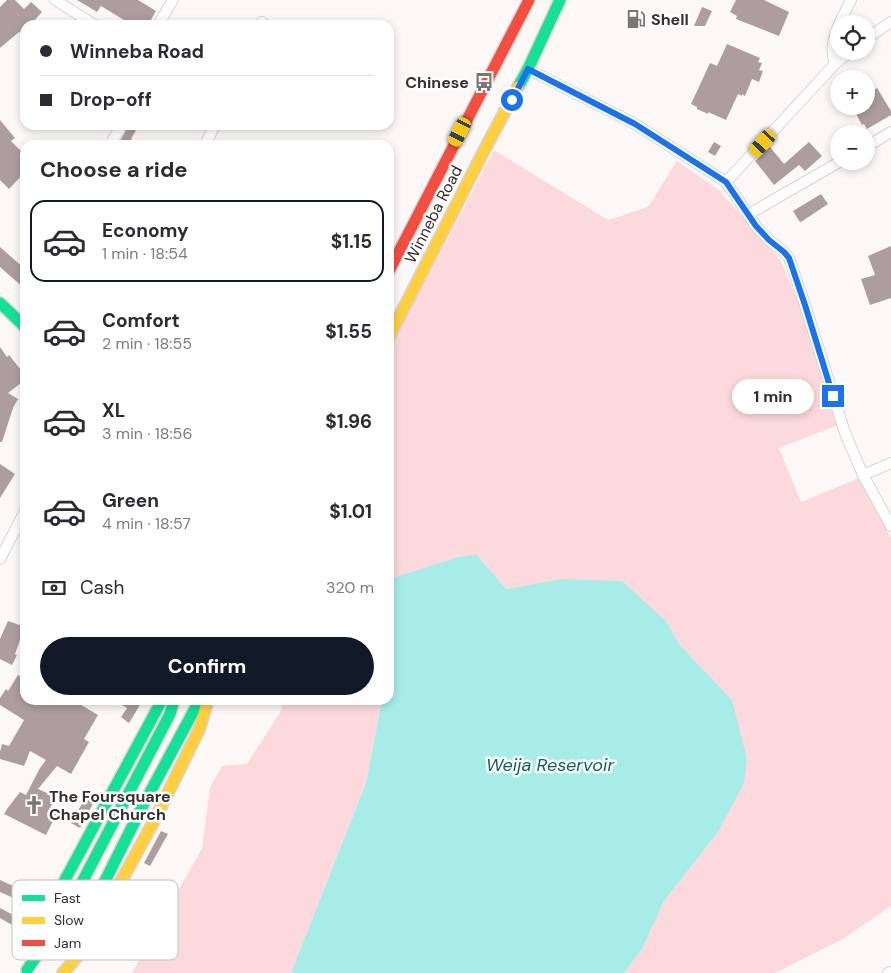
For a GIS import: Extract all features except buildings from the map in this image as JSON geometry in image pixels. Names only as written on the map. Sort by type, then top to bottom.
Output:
[{"type":"main road","name":"Winneba Road","points":[[394,324],[474,138],[529,0]]},
{"type":"main road","name":"Winneba Road","points":[[394,262],[474,138],[528,69],[560,0]]},
{"type":"main road","points":[[0,303],[20,322]]},
{"type":"main road","points":[[65,880],[159,705]]},
{"type":"main road","points":[[74,880],[165,705]]},
{"type":"main road","points":[[83,880],[170,714],[173,705]]},
{"type":"main road","points":[[106,880],[197,705]]},
{"type":"main road","points":[[113,880],[202,705]]},
{"type":"main road","points":[[121,880],[154,821],[199,730],[206,705]]},
{"type":"main road","points":[[26,971],[34,960]]},
{"type":"main road","points":[[61,973],[66,960]]},
{"type":"main road","points":[[61,973],[70,960]]},
{"type":"main road","points":[[61,973],[73,960]]},
{"type":"street","points":[[56,0],[88,20]]},
{"type":"street","points":[[161,20],[173,0]]},
{"type":"street","points":[[844,15],[851,0]]},
{"type":"street","points":[[875,33],[891,22]]},
{"type":"street","points":[[834,60],[835,64]]},
{"type":"street","points":[[726,182],[840,60]]},
{"type":"street","points":[[528,69],[635,124],[726,182],[756,226],[789,258],[845,433],[862,475],[891,526]]},
{"type":"street","points":[[875,142],[891,132]]},
{"type":"street","points":[[749,214],[830,167]]},
{"type":"street","points":[[862,475],[891,463]]},
{"type":"street","points":[[0,559],[20,521]]},
{"type":"shaded area","points":[[494,150],[608,220],[648,207],[677,161],[719,190],[781,261],[806,322],[838,425],[779,448],[801,502],[859,478],[891,538],[891,906],[843,939],[775,973],[624,973],[642,949],[664,901],[718,832],[732,700],[679,644],[666,621],[561,579],[506,589],[476,554],[458,557],[394,578],[394,341]]},
{"type":"shaded area","points":[[282,705],[381,705],[366,783],[291,973],[132,973],[139,960],[178,960],[178,891],[202,848],[210,787],[222,766],[247,764],[281,711]]},
{"type":"water","name":"Weija Reservoir","points":[[476,554],[506,589],[561,579],[622,581],[666,621],[679,644],[732,700],[747,759],[744,783],[718,832],[664,901],[642,949],[624,973],[291,973],[366,783],[381,705],[394,705],[394,577],[458,557]]},
{"type":"traffic: fast","points":[[518,87],[560,0]]},
{"type":"traffic: fast","points":[[0,303],[20,322]]},
{"type":"traffic: fast","points":[[65,880],[159,705]]},
{"type":"traffic: fast","points":[[83,880],[170,714],[173,705]]},
{"type":"traffic: fast","points":[[106,880],[197,705]]},
{"type":"traffic: fast","points":[[27,970],[34,960]]},
{"type":"traffic: slow","points":[[394,327],[518,87]]},
{"type":"traffic: slow","points":[[122,880],[154,821],[199,730],[206,705]]},
{"type":"traffic: slow","points":[[63,973],[74,960]]},
{"type":"traffic: jam","points":[[394,261],[529,0]]},
{"type":"place","name":"Shell","points":[[636,19]]},
{"type":"place","name":"Chinese","points":[[484,82]]},
{"type":"place","name":"The Foursquare Chapel Church","points":[[34,805]]},
{"type":"route","points":[[512,100],[528,69],[635,124],[726,182],[756,226],[789,258],[833,396]]}]
